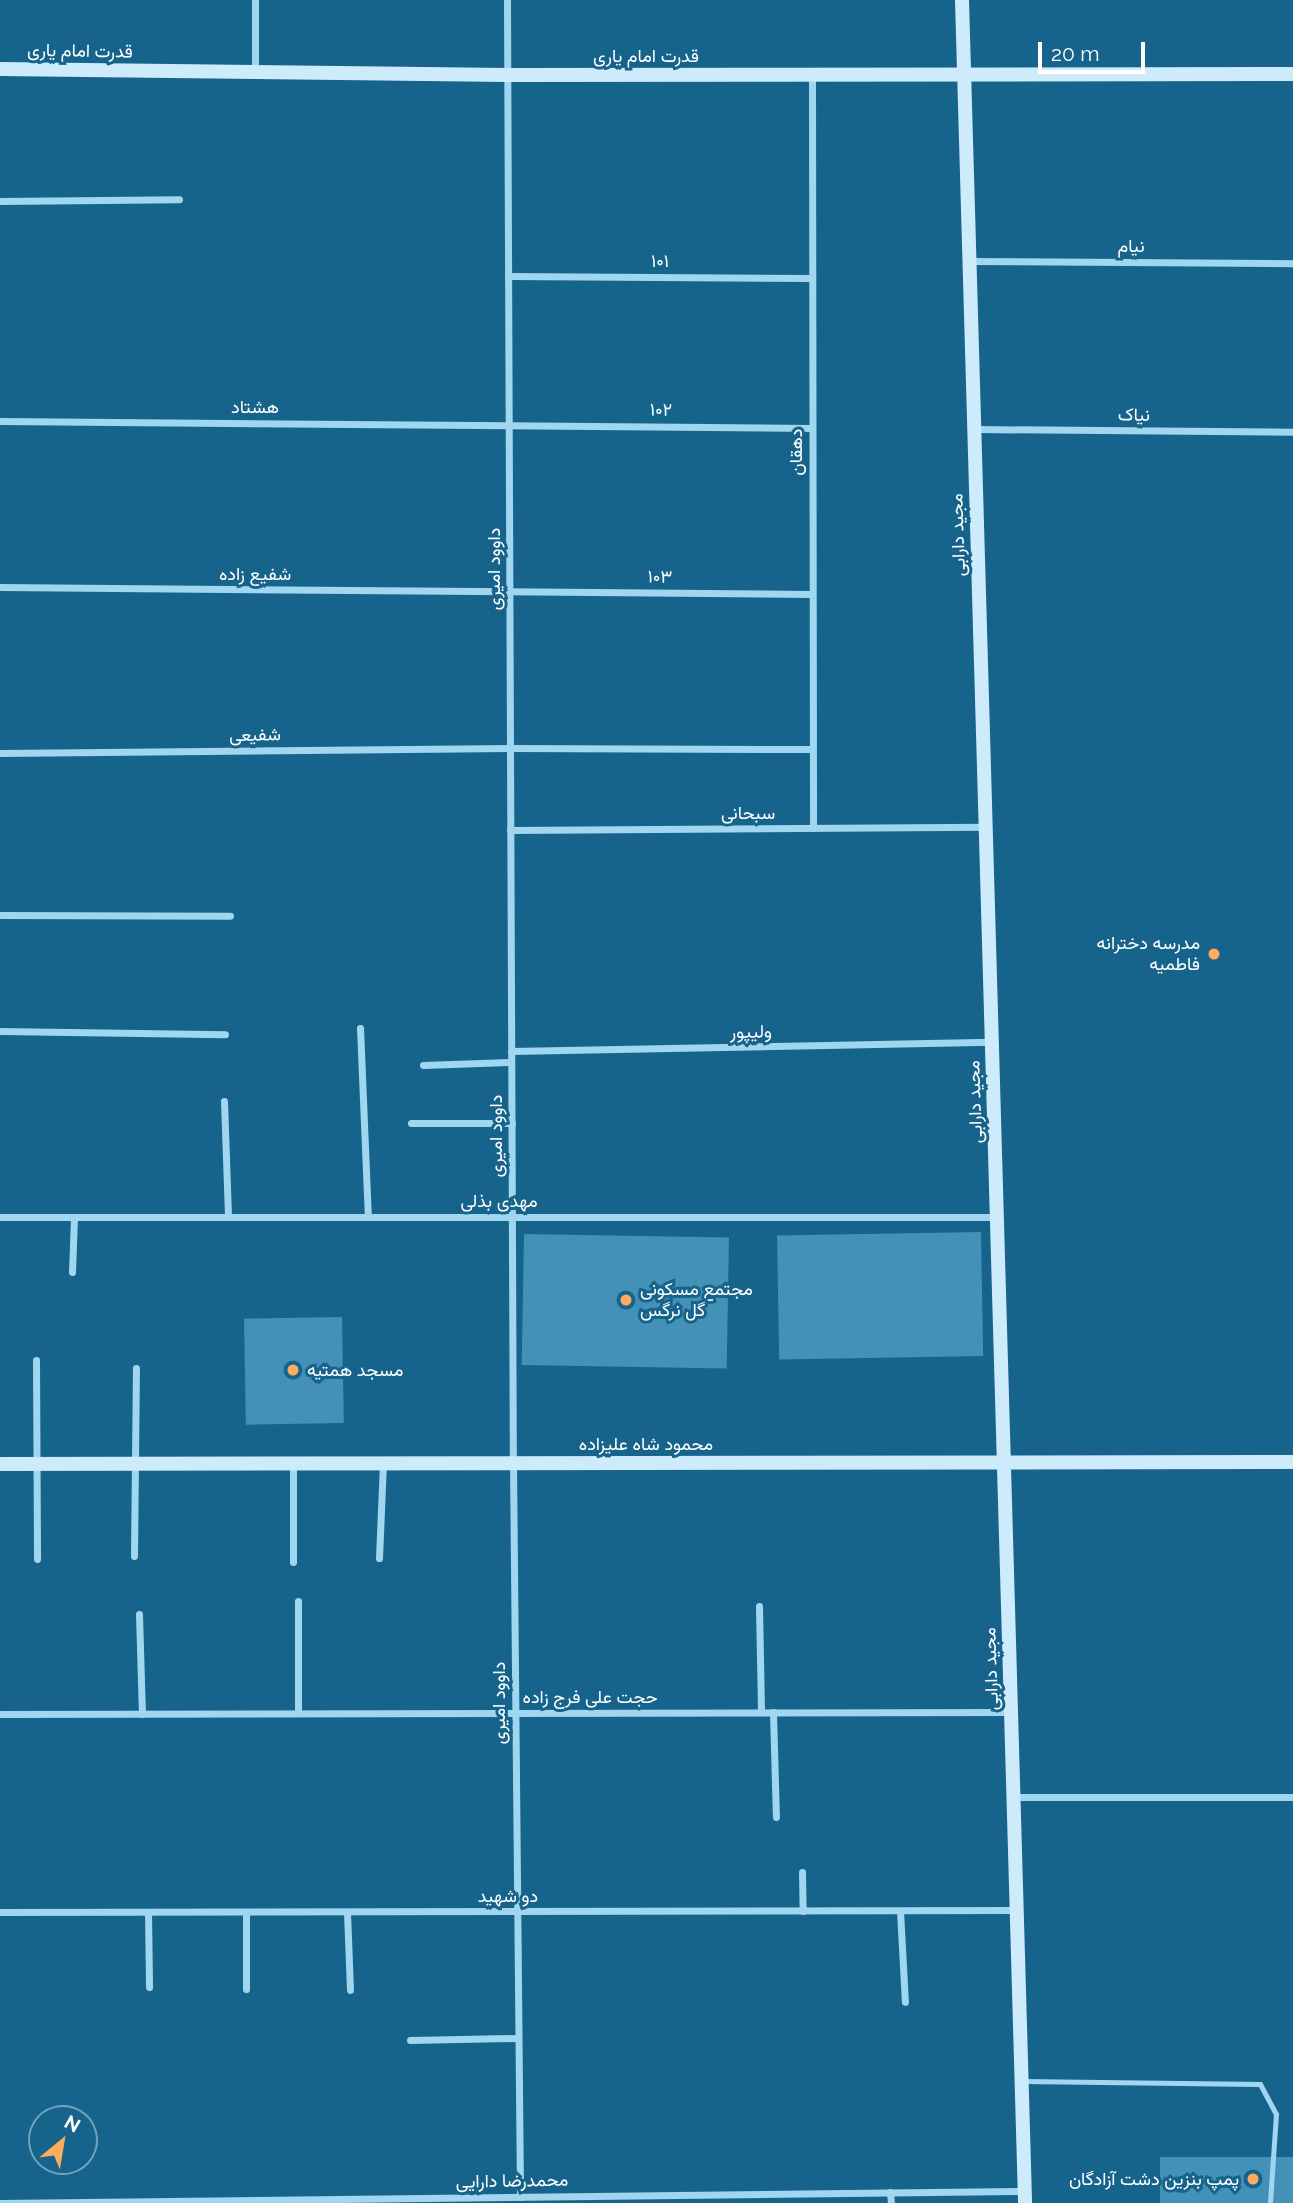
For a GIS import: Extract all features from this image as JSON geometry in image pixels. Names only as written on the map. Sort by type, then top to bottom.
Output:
[{"type":"street","points":[[255,0],[255,72]]},
{"type":"street","name":"داوود امیری","points":[[507,0],[513,1463],[520,2197]]},
{"type":"street","name":"مجید دارابی","points":[[962,0],[1025,2197]]},
{"type":"street","name":"قدرت امام یاری","points":[[0,69],[508,75],[1293,74]]},
{"type":"street","name":"دهقان","points":[[813,75],[813,828]]},
{"type":"street","points":[[0,201],[179,199]]},
{"type":"street","name":"نیام","points":[[970,261],[1293,263]]},
{"type":"street","name":"۱۰۱","points":[[508,276],[812,278]]},
{"type":"street","name":"هشتاد","points":[[0,421],[509,425]]},
{"type":"street","name":"۱۰۲","points":[[509,425],[812,428]]},
{"type":"street","name":"نیاک","points":[[974,429],[1293,432]]},
{"type":"street","name":"شفیع زاده","points":[[0,587],[509,591]]},
{"type":"street","name":"۱۰۳","points":[[509,591],[811,594]]},
{"type":"street","name":"شفیعی","points":[[0,753],[510,748],[811,749]]},
{"type":"street","name":"سبحانی","points":[[510,830],[986,827]]},
{"type":"street","points":[[0,915],[230,916]]},
{"type":"street","points":[[360,1028],[368,1217]]},
{"type":"street","points":[[0,1031],[225,1034]]},
{"type":"street","name":"ولیپور","points":[[511,1051],[992,1042]]},
{"type":"street","points":[[423,1065],[511,1062]]},
{"type":"street","points":[[224,1101],[228,1217]]},
{"type":"street","points":[[411,1123],[512,1123]]},
{"type":"street","name":"مهدی بذلی","points":[[0,1217],[997,1217]]},
{"type":"street","points":[[72,1272],[74,1217]]},
{"type":"street","points":[[36,1360],[37,1559]]},
{"type":"street","points":[[134,1556],[136,1368]]},
{"type":"street","name":"محمود شاه علیزاده","points":[[0,1464],[1293,1462]]},
{"type":"street","points":[[293,1464],[293,1562]]},
{"type":"street","points":[[379,1558],[383,1464]]},
{"type":"street","points":[[298,1601],[298,1713]]},
{"type":"street","points":[[759,1606],[761,1712]]},
{"type":"street","points":[[139,1614],[142,1714]]},
{"type":"street","points":[[773,1712],[776,1817]]},
{"type":"street","name":"حجت علی فرج زاده","points":[[0,1714],[1011,1712]]},
{"type":"street","points":[[1014,1797],[1293,1797]]},
{"type":"street","points":[[803,1872],[803,1911]]},
{"type":"street","name":"دو شهید","points":[[0,1912],[1017,1910]]},
{"type":"street","points":[[900,1911],[905,2002]]},
{"type":"street","points":[[148,1912],[149,1987]]},
{"type":"street","points":[[246,1912],[246,1989]]},
{"type":"street","points":[[347,1912],[350,1990]]},
{"type":"street","points":[[410,2040],[518,2038]]},
{"type":"street","points":[[890,2192],[891,2203]]},
{"type":"street","name":"محمدرضا دارایی","points":[[0,2203],[520,2197],[681,2199],[890,2192],[1025,2197]]},
{"type":"lane","points":[[1022,2081],[1260,2084],[1276,2114],[1270,2203]]},
{"type":"building","points":[[981,1232],[983,1356],[779,1360],[777,1236]]},
{"type":"building","name":"مجتمع مسکونی گل نرگس","points":[[524,1234],[729,1238],[727,1369],[522,1365]]},
{"type":"building","name":"مسجد همتیه","points":[[342,1317],[344,1423],[246,1425],[244,1319]]},
{"type":"building","points":[[1160,2157],[1293,2157],[1293,2203],[1160,2203]]},
{"type":"place","name":"مدرسه دخترانه فاطمیه","points":[[1214,954]]},
{"type":"place","name":"مجتمع مسکونی گل نرگس","points":[[626,1300]]},
{"type":"place","name":"مسجد همتیه","points":[[293,1370]]},
{"type":"place","name":"پمپ بنزین دشت آزادگان","points":[[1253,2179]]}]
